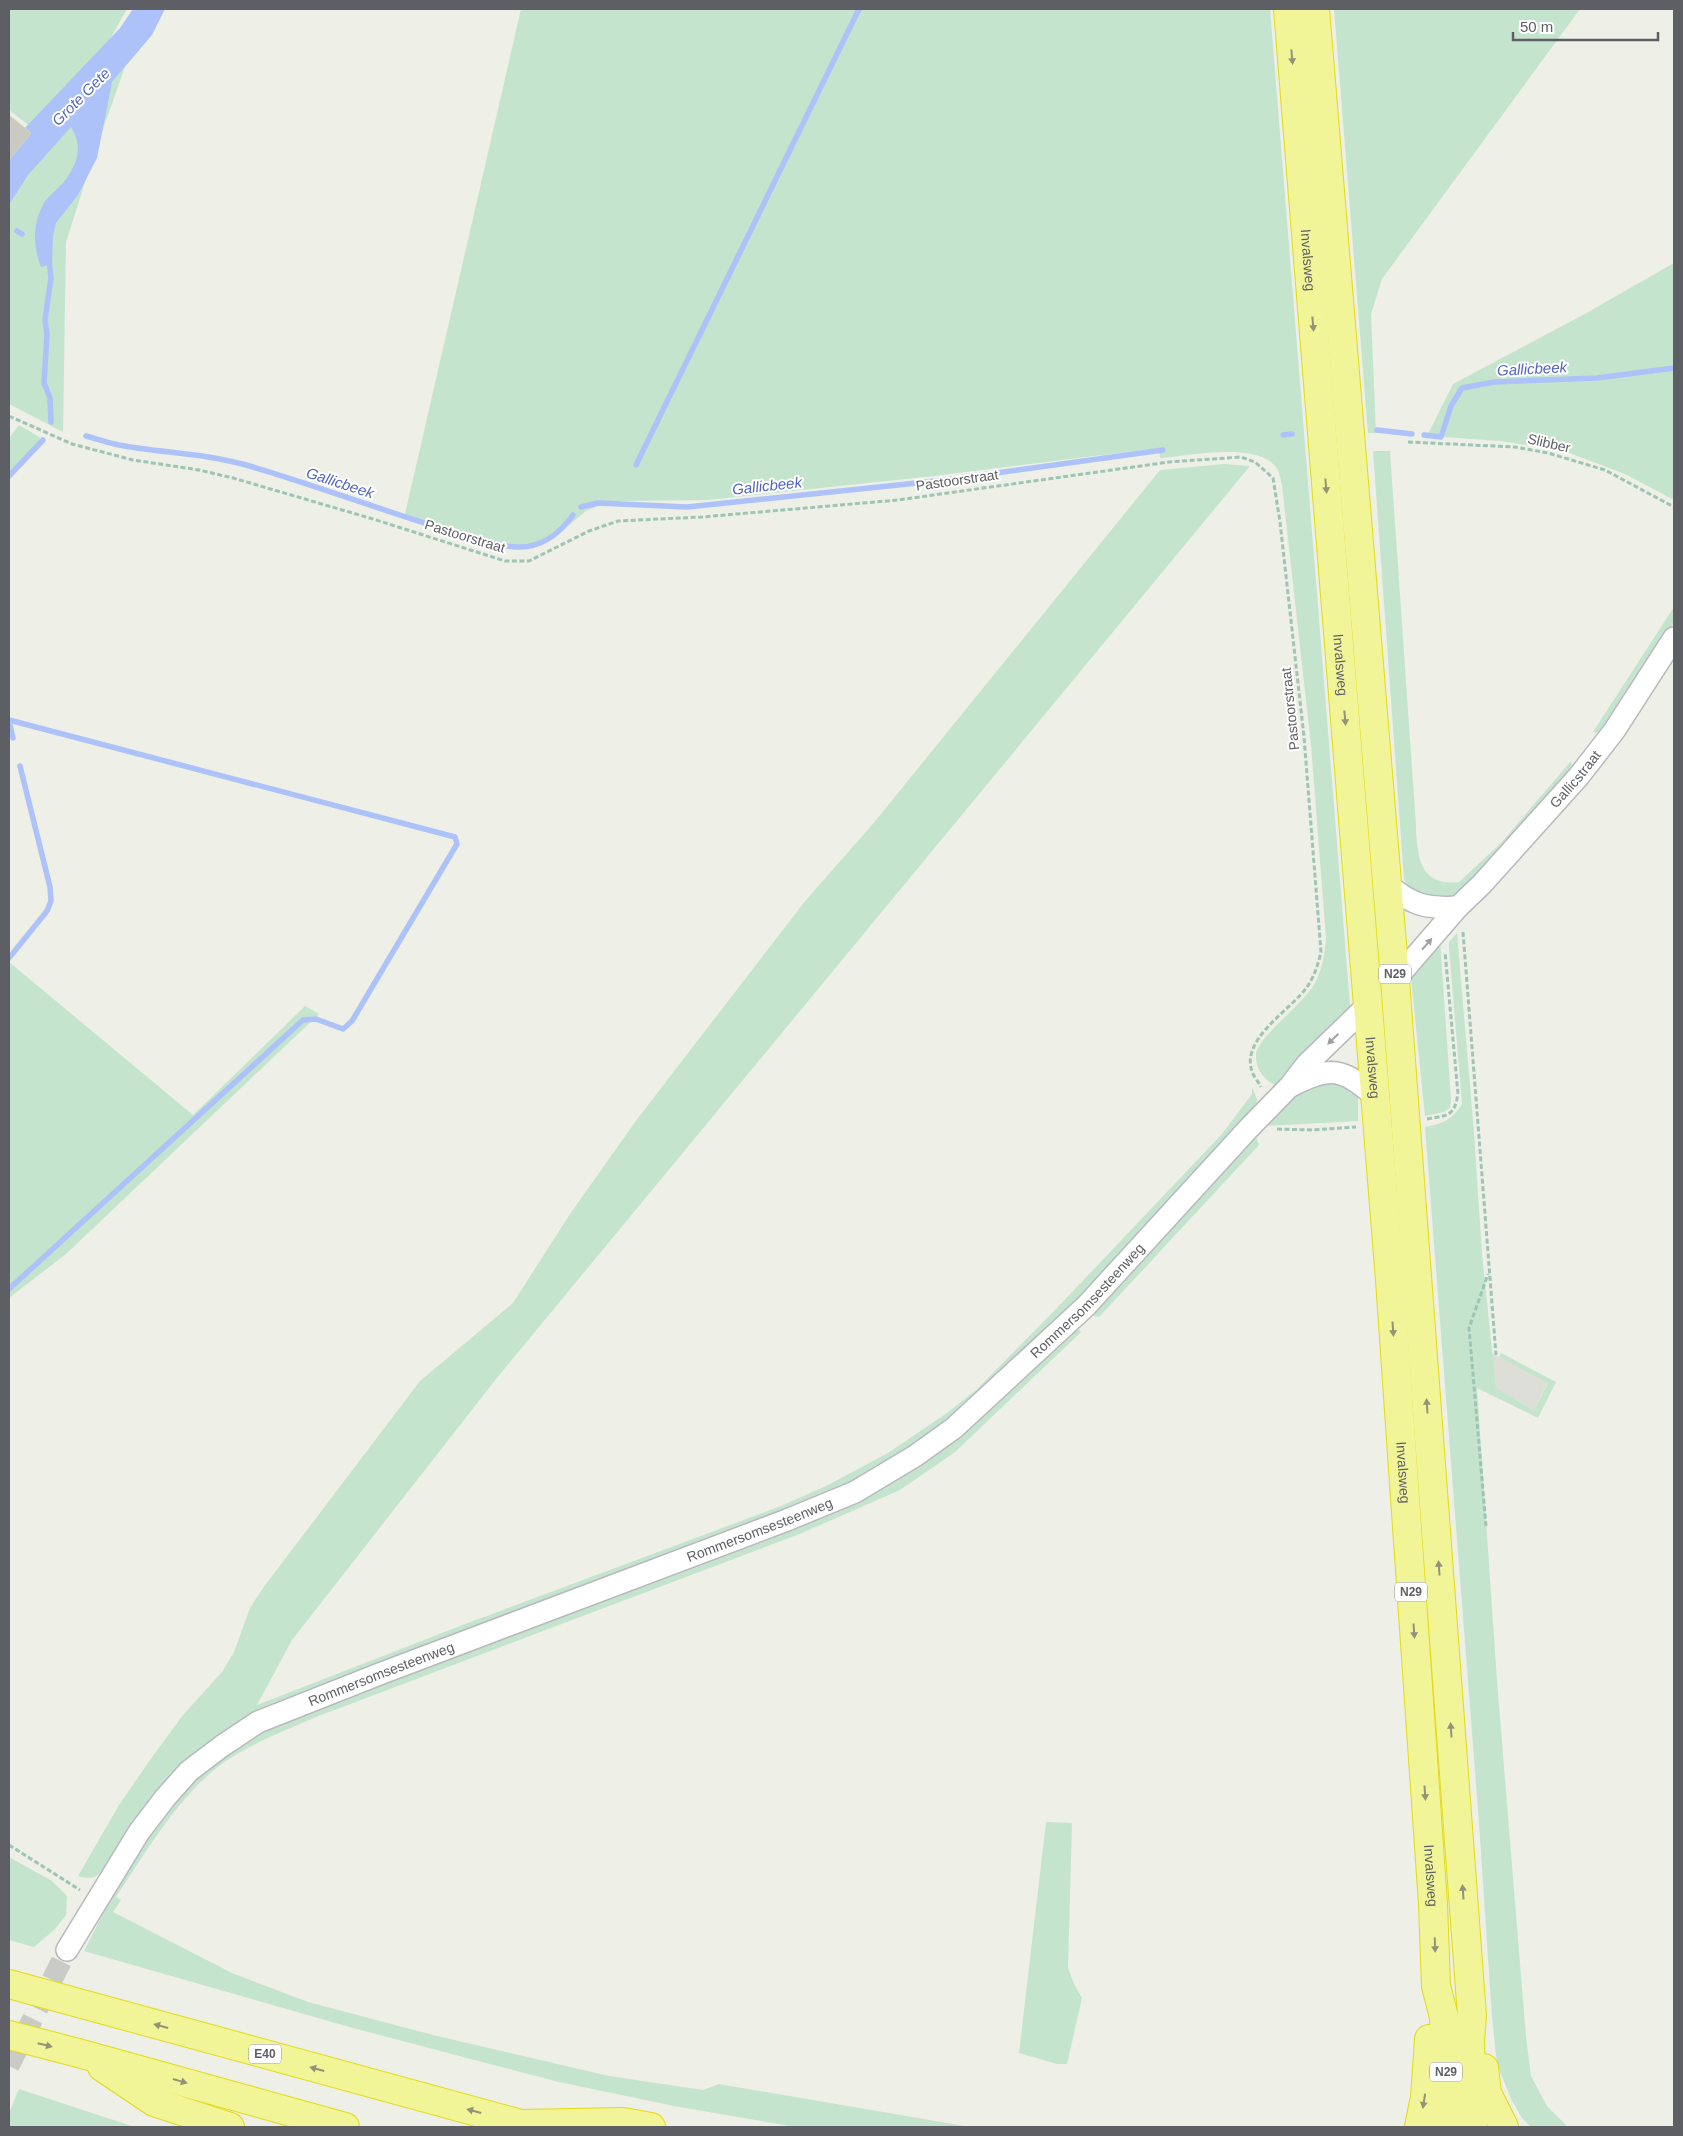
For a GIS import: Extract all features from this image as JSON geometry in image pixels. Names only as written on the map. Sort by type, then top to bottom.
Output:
[{"type":"highway","name":"Invalsweg","points":[[1288,9],[1375,1096],[1433,1904],[1436,1986],[1444,2017],[1447,2127]]},
{"type":"highway","name":"Invalsweg","points":[[1315,9],[1395,980],[1472,2016],[1470,2041],[1473,2127]]},
{"type":"highway","name":"E40","points":[[9,1984],[526,2126]]},
{"type":"highway","points":[[1419,2127],[1425,2097],[1429,2017],[1436,1986]]},
{"type":"highway","points":[[1472,2016],[1481,2040],[1488,2093],[1504,2127]]},
{"type":"highway","points":[[9,2035],[345,2127]]},
{"type":"highway","points":[[82,2054],[154,2102],[230,2127]]},
{"type":"highway","points":[[526,2126],[624,2122],[651,2127]]},
{"type":"street","name":"Gallicstraat","points":[[1395,980],[1458,907],[1482,884],[1579,776],[1614,731],[1674,638]]},
{"type":"street","points":[[1387,884],[1408,901],[1436,908],[1458,907]]},
{"type":"street","name":"Rommersomsesteenweg","points":[[67,1950],[139,1832],[189,1771],[258,1722],[382,1673],[787,1520],[854,1492],[915,1456],[954,1428],[1086,1306],[1249,1128],[1290,1086],[1307,1064],[1368,1005]]},
{"type":"street","name":"Rommersomsesteenweg","points":[[1290,1086],[1332,1070],[1355,1080],[1375,1096]]},
{"type":"path","name":"Pastoorstraat","points":[[9,416],[72,444],[133,460],[199,470],[233,478],[373,519],[505,561],[529,561],[589,531],[618,522],[702,518],[898,500],[1169,462],[1241,457],[1255,462],[1273,478],[1280,522],[1304,737],[1321,952],[1316,970],[1306,988],[1254,1042],[1251,1059],[1252,1073],[1272,1104]]},
{"type":"path","name":"Slibber","points":[[1408,442],[1515,447],[1548,453],[1605,470],[1674,508]]},
{"type":"path","points":[[1458,907],[1462,922],[1496,1355]]},
{"type":"path","points":[[1427,1119],[1450,1115],[1455,1108],[1458,1094],[1444,942]]},
{"type":"path","points":[[1249,1128],[1312,1130],[1358,1127]]},
{"type":"path","points":[[1486,1526],[1470,1328],[1489,1271]]},
{"type":"path","points":[[9,1845],[97,1900]]},
{"type":"shaded area","points":[[1491,1353],[1548,1382],[1534,1411],[1496,1389]]},
{"type":"green space","points":[[9,9],[127,9],[109,41],[31,127],[9,110]]},
{"type":"green space","points":[[521,9],[1270,9],[1350,1005],[1345,1017],[1276,1086],[1260,1072],[1256,1052],[1268,1034],[1306,996],[1312,987],[1321,967],[1326,938],[1311,745],[1282,485],[1278,470],[1269,461],[1257,455],[1241,452],[1205,453],[1160,458],[1159,448],[934,476],[708,500],[625,501],[602,504],[586,511],[562,531],[545,541],[523,548],[497,544],[405,514]]},
{"type":"green space","points":[[1334,9],[1580,9],[1382,279],[1371,314],[1376,433],[1368,433]]},
{"type":"green space","points":[[125,67],[94,154],[66,242],[63,432],[9,404],[9,205],[27,175],[54,139]]},
{"type":"green space","points":[[1674,263],[1674,500],[1625,474],[1564,451],[1501,441],[1427,436],[1453,384],[1583,315]]},
{"type":"green space","points":[[19,425],[41,438],[9,478],[9,438]]},
{"type":"green space","points":[[1373,451],[1390,451],[1418,849],[1420,861],[1425,870],[1433,878],[1444,882],[1459,882],[1501,843],[1571,761],[1573,772],[1457,896],[1437,900],[1410,891],[1404,879]]},
{"type":"green space","points":[[1224,464],[1250,466],[496,1379],[292,1640],[257,1705],[460,1626],[781,1506],[828,1485],[888,1453],[947,1413],[976,1390],[1056,1309],[1222,1134],[1252,1094],[1252,1087],[1257,1099],[1256,1111],[1015,1364],[934,1433],[839,1491],[257,1715],[100,1873],[91,1878],[78,1876],[119,1805],[150,1760],[183,1715],[222,1672],[234,1652],[250,1608],[263,1588],[420,1381],[513,1303],[570,1214],[638,1118],[806,900],[872,825],[1160,470]]},
{"type":"green space","points":[[1674,607],[1674,622],[1608,725],[1602,733],[1593,732]]},
{"type":"green space","points":[[1457,933],[1482,1254],[1496,1388],[1534,1411],[1548,1383],[1499,1357],[1501,1353],[1556,1382],[1538,1418],[1477,1388],[1497,1681],[1526,2037],[1531,2076],[1547,2106],[1568,2127],[1531,2127],[1522,2118],[1511,2099],[1497,2064],[1492,2017],[1479,1823],[1425,1127],[1447,1120],[1455,1114],[1462,1104],[1449,948],[1449,942]]},
{"type":"green space","points":[[1440,939],[1451,1100],[1450,1108],[1444,1112],[1425,1116],[1411,978],[1413,969]]},
{"type":"green space","points":[[9,962],[193,1115],[305,1006],[319,1014],[66,1254],[9,1298]]},
{"type":"green space","points":[[1340,1081],[1358,1094],[1358,1121],[1266,1126],[1304,1087]]},
{"type":"green space","points":[[1256,1137],[1259,1145],[1099,1317],[1094,1316],[1092,1310]]},
{"type":"green space","points":[[1077,1328],[1081,1332],[955,1452],[900,1490],[802,1533],[316,1717],[245,1749],[207,1776],[178,1807],[151,1843],[116,1897],[121,1900],[113,1912],[232,1973],[308,2002],[437,2036],[609,2076],[703,2090],[719,2084],[970,2127],[795,2127],[674,2106],[559,2082],[353,2028],[84,1951],[138,1845],[191,1779],[266,1728],[868,1493]]},
{"type":"green space","points":[[1046,1822],[1072,1823],[1068,1968],[1082,1998],[1067,2064],[1057,2064],[1019,2053]]},
{"type":"green space","points":[[9,1857],[52,1881],[67,1896],[66,1915],[55,1929],[34,1947],[9,1940]]},
{"type":"green space","points":[[19,2089],[135,2127],[9,2127],[9,2113]]},
{"type":"water","name":"Grote Gete","points":[[133,9],[165,9],[152,35],[112,82],[97,158],[78,195],[56,223],[53,236],[52,264],[41,267],[35,243],[37,219],[46,200],[63,183],[75,163],[78,149],[75,134],[71,127],[28,175],[9,205],[9,154],[12,156],[31,133],[25,128],[120,28]]},
{"type":"building","points":[[9,115],[31,133],[9,160]]},
{"type":"waterway","points":[[636,465],[859,9]]},
{"type":"waterway","points":[[17,231],[22,234]]},
{"type":"waterway","name":"Gallicbeek","points":[[49,259],[51,278],[45,320],[47,334],[44,383],[50,398],[51,422]]},
{"type":"waterway","name":"Gallicbeek","points":[[1424,435],[1441,437],[1451,406],[1462,388],[1494,382],[1597,378],[1674,368]]},
{"type":"waterway","name":"Gallicbeek","points":[[1377,430],[1412,434]]},
{"type":"waterway","name":"Gallicbeek","points":[[1283,435],[1292,434]]},
{"type":"waterway","name":"Gallicbeek","points":[[86,436],[135,448],[214,458],[246,465],[498,545],[526,547],[542,542],[562,528],[573,515]]},
{"type":"waterway","points":[[9,476],[43,440]]},
{"type":"waterway","name":"Gallicbeek","points":[[967,477],[1163,450]]},
{"type":"waterway","name":"Gallicbeek","points":[[581,507],[598,503],[687,507],[955,479]]},
{"type":"waterway","points":[[9,720],[455,837],[457,844],[352,1021],[343,1029],[316,1019],[303,1020],[9,1289]]},
{"type":"waterway","points":[[9,722],[13,738]]},
{"type":"waterway","points":[[9,958],[47,911],[51,901],[50,887],[20,766]]},
{"type":"tunnel","points":[[9,2066],[67,1950]]}]
